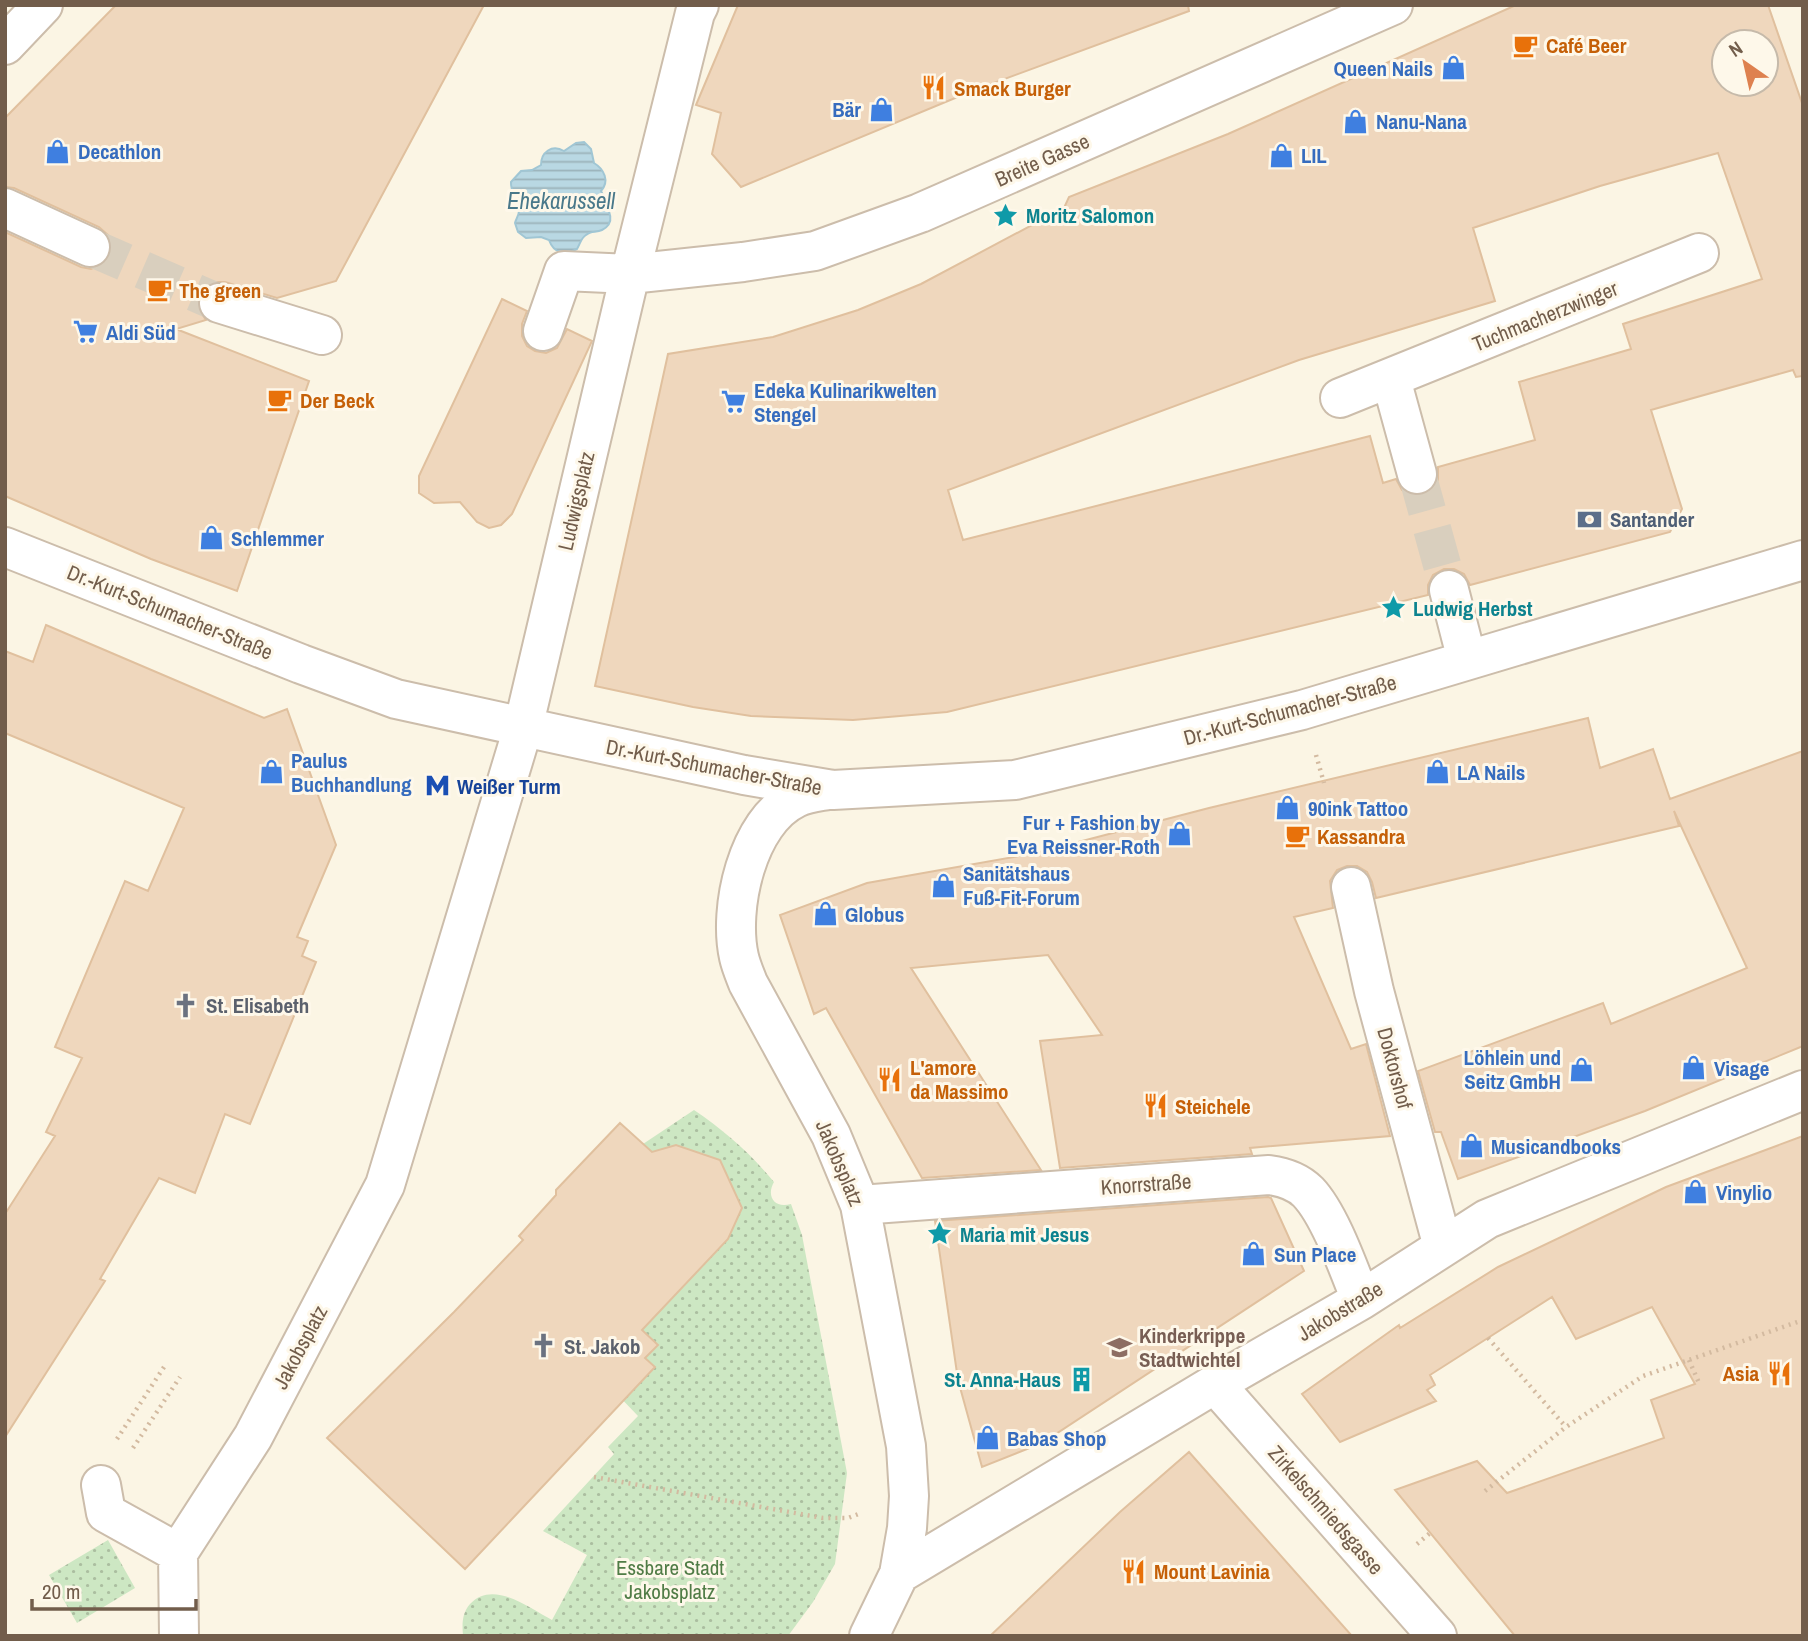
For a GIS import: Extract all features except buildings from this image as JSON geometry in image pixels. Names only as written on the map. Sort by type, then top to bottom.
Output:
[{"type":"street","points":[[5,45],[43,5]]},
{"type":"street","name":"Ludwigsplatz","points":[[523,728],[630,274],[699,5]]},
{"type":"street","name":"Breite Gasse","points":[[630,274],[815,251],[920,213],[1393,5]]},
{"type":"street","points":[[5,208],[90,247]]},
{"type":"street","name":"Tuchmacherzwinger","points":[[1340,398],[1699,253]]},
{"type":"street","points":[[542,331],[564,271],[630,274]]},
{"type":"street","points":[[219,303],[322,335]]},
{"type":"street","points":[[1391,379],[1417,474]]},
{"type":"street","name":"Dr.-Kurt-Schumacher-Straße","points":[[5,548],[396,699],[744,775],[833,790],[1015,780],[1302,710],[1803,560]]},
{"type":"street","points":[[1448,590],[1467,660]]},
{"type":"street","name":"Jakobsplatz","points":[[178,1553],[253,1437],[385,1185],[523,728]]},
{"type":"street","name":"Jakobsplatz","points":[[833,790],[811,792],[794,798],[765,825],[753,846],[743,875],[737,930],[739,957],[748,983],[831,1135],[860,1205],[906,1446],[909,1496],[899,1574],[869,1636]]},
{"type":"street","name":"Doktorshof","points":[[1351,887],[1374,991],[1443,1247]]},
{"type":"street","name":"Jakobstraße","points":[[899,1574],[1215,1384],[1361,1300],[1487,1220],[1803,1090]]},
{"type":"street","name":"Knorrstraße","points":[[860,1205],[1269,1175],[1285,1177],[1309,1193],[1316,1203],[1336,1240],[1361,1300]]},
{"type":"street","name":"Zirkelschmiedsgasse","points":[[1215,1384],[1437,1636]]},
{"type":"street","points":[[101,1485],[106,1513],[178,1553],[179,1636]]},
{"type":"path","points":[[1485,1491],[1566,1427],[1643,1376],[1803,1320]]},
{"type":"path","points":[[1488,1338],[1566,1427]]},
{"type":"path","points":[[1689,1360],[1699,1383]]},
{"type":"path","points":[[112,1447],[164,1367]]},
{"type":"path","points":[[127,1456],[180,1377]]},
{"type":"path","points":[[594,1477],[823,1518],[848,1517],[909,1496]]},
{"type":"green space","name":"Essbare Stadt Jakobsplatz","points":[[694,1110],[737,1143],[765,1171],[774,1182],[771,1192],[773,1200],[780,1205],[791,1204],[802,1235],[847,1473],[835,1564],[813,1602],[788,1636],[463,1636],[463,1619],[467,1607],[479,1597],[489,1594],[511,1598],[552,1620],[587,1555],[543,1531],[614,1454],[608,1447],[638,1416],[614,1391],[648,1375],[655,1367],[645,1358],[657,1345],[633,1321],[654,1318],[660,1311],[650,1302],[722,1193],[733,1189],[729,1179],[697,1166],[700,1153],[652,1152],[643,1144]]},
{"type":"green space","points":[[108,1540],[135,1588],[77,1623],[49,1575]]},
{"type":"water","name":"Ehekarussell","points":[[584,142],[591,149],[594,163],[601,168],[605,176],[601,191],[604,197],[602,201],[609,212],[610,220],[602,230],[584,236],[577,249],[560,252],[549,240],[541,237],[526,238],[518,232],[515,223],[519,207],[511,182],[521,171],[532,170],[541,165],[543,156],[551,149],[564,151],[576,143]]},
{"type":"tunnel","points":[[90,247],[219,303]]},
{"type":"tunnel","points":[[1417,474],[1449,590]]},
{"type":"place","name":"Café Beer","points":[[1526,45]]},
{"type":"place","name":"Queen Nails","points":[[1453,68]]},
{"type":"place","name":"Smack Burger","points":[[934,88]]},
{"type":"place","name":"Bär","points":[[881,109]]},
{"type":"place","name":"Nanu-Nana","points":[[1356,121]]},
{"type":"place","name":"Decathlon","points":[[58,151]]},
{"type":"place","name":"LIL","points":[[1281,155]]},
{"type":"place","name":"Moritz Salomon","points":[[1006,215]]},
{"type":"place","name":"The green","points":[[159,290]]},
{"type":"place","name":"Aldi Süd","points":[[86,332]]},
{"type":"place","name":"Der Beck","points":[[280,400]]},
{"type":"place","name":"Edeka Kulinarikwelten Stengel","points":[[734,402]]},
{"type":"place","name":"Santander","points":[[1590,519]]},
{"type":"place","name":"Schlemmer","points":[[211,538]]},
{"type":"place","name":"Ludwig Herbst","points":[[1393,608]]},
{"type":"place","name":"Paulus Buchhandlung","points":[[271,772]]},
{"type":"place","name":"LA Nails","points":[[1437,772]]},
{"type":"place","name":"Weißer Turm","points":[[437,786]]},
{"type":"place","name":"90ink Tattoo","points":[[1288,808]]},
{"type":"place","name":"Fur + Fashion by Eva Reissner-Roth","points":[[1180,834]]},
{"type":"place","name":"Kassandra","points":[[1297,836]]},
{"type":"place","name":"Sanitätshaus Fuß-Fit-Forum","points":[[943,885]]},
{"type":"place","name":"Globus","points":[[825,914]]},
{"type":"place","name":"St. Elisabeth","points":[[186,1005]]},
{"type":"place","name":"Visage","points":[[1694,1068]]},
{"type":"place","name":"Löhlein und Seitz GmbH","points":[[1581,1069]]},
{"type":"place","name":"L'amore da Massimo","points":[[890,1079]]},
{"type":"place","name":"Steichele","points":[[1155,1106]]},
{"type":"place","name":"Musicandbooks","points":[[1471,1146]]},
{"type":"place","name":"Vinylio","points":[[1696,1192]]},
{"type":"place","name":"Maria mit Jesus","points":[[940,1234]]},
{"type":"place","name":"Sun Place","points":[[1254,1254]]},
{"type":"place","name":"St. Jakob","points":[[544,1346]]},
{"type":"place","name":"Kinderkrippe Stadtwichtel","points":[[1119,1347]]},
{"type":"place","name":"Asia","points":[[1779,1373]]},
{"type":"place","name":"St. Anna-Haus","points":[[1081,1379]]},
{"type":"place","name":"Babas Shop","points":[[987,1438]]},
{"type":"place","name":"Mount Lavinia","points":[[1134,1571]]}]
